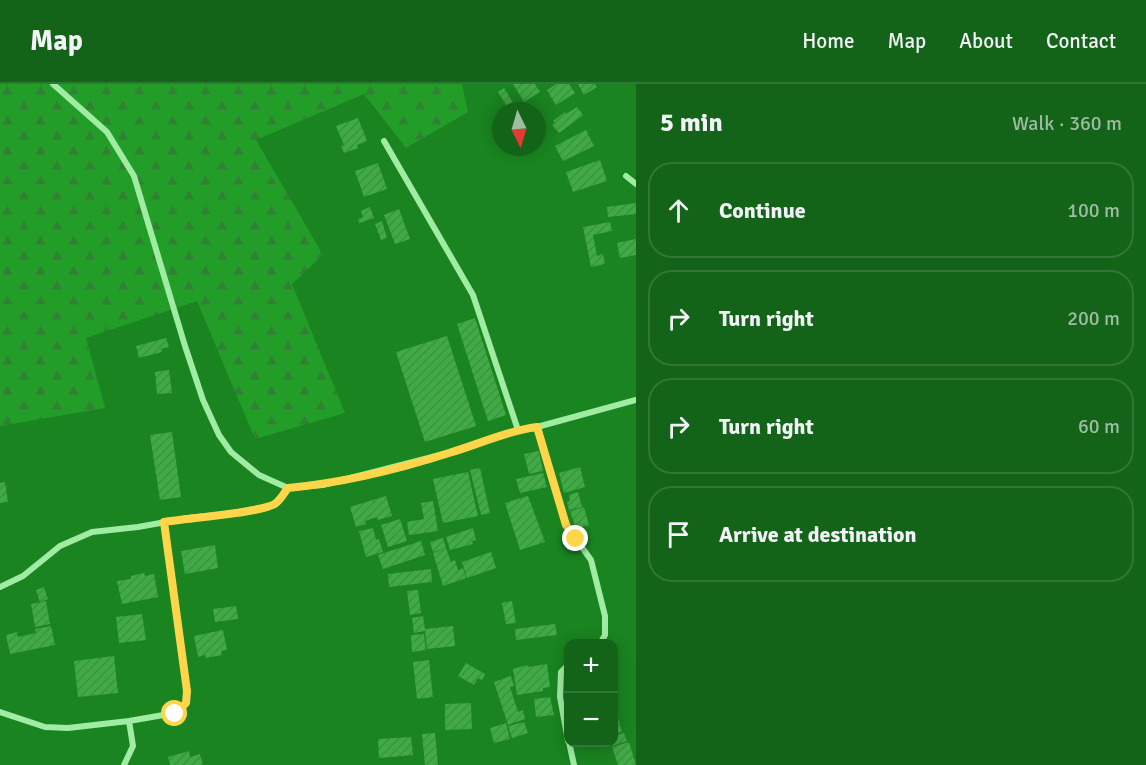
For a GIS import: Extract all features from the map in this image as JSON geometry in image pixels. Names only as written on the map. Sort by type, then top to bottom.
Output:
[{"type":"street","points":[[53,84],[107,132],[134,176],[203,400],[219,435],[231,452],[259,475],[288,488],[323,485],[448,453],[518,430],[636,400]]},
{"type":"street","points":[[384,141],[474,294],[518,430]]},
{"type":"street","points":[[626,176],[636,184]]},
{"type":"street","points":[[537,427],[566,525],[591,560],[605,616],[605,635],[603,639]]},
{"type":"street","points":[[0,587],[23,576],[60,546],[92,532],[237,513],[275,504],[288,488]]},
{"type":"street","points":[[0,712],[45,727],[68,728],[175,714],[186,703],[187,691],[164,522]]},
{"type":"street","points":[[564,669],[561,672],[560,697],[564,717]]},
{"type":"street","points":[[124,765],[133,746],[129,721]]},
{"type":"street","points":[[570,747],[574,765]]},
{"type":"green space","points":[[0,84],[462,84],[468,112],[406,148],[364,94],[256,140],[323,255],[292,284],[345,413],[255,439],[197,301],[86,338],[105,408],[0,426]]},
{"type":"building","points":[[513,84],[535,84],[540,92],[524,102]]},
{"type":"building","points":[[556,84],[569,84],[575,93],[556,105],[547,90]]},
{"type":"building","points":[[578,84],[595,84],[597,87],[584,95]]},
{"type":"building","points":[[504,88],[513,102],[504,102],[498,92]]},
{"type":"building","points":[[577,107],[583,115],[559,133],[552,125],[555,123],[553,121]]},
{"type":"building","points":[[358,118],[367,141],[357,145],[358,148],[344,153],[341,146],[344,145],[336,126]]},
{"type":"building","points":[[586,130],[594,146],[563,161],[555,146]]},
{"type":"building","points":[[600,160],[607,181],[573,192],[566,172]]},
{"type":"building","points":[[378,163],[387,189],[364,197],[355,171]]},
{"type":"building","points":[[636,203],[636,214],[608,217],[607,207]]},
{"type":"building","points":[[370,207],[374,218],[359,223],[358,219],[363,217],[361,211]]},
{"type":"building","points":[[399,209],[410,239],[395,244],[384,215]]},
{"type":"building","points":[[382,221],[387,238],[381,240],[375,224]]},
{"type":"building","points":[[610,222],[612,231],[593,235],[597,256],[603,254],[605,264],[591,267],[583,227]]},
{"type":"building","points":[[636,239],[636,255],[620,258],[617,243]]},
{"type":"building","points":[[475,318],[506,415],[488,421],[457,324]]},
{"type":"building","points":[[447,336],[476,426],[425,442],[396,352]]},
{"type":"building","points":[[166,338],[169,347],[161,349],[162,352],[139,358],[136,346]]},
{"type":"building","points":[[169,370],[172,393],[157,394],[155,372]]},
{"type":"building","points":[[172,432],[181,497],[160,500],[150,435]]},
{"type":"building","points":[[539,451],[543,471],[529,474],[524,454]]},
{"type":"building","points":[[580,467],[585,487],[564,493],[559,473]]},
{"type":"building","points":[[480,468],[490,513],[481,515],[470,470]]},
{"type":"building","points":[[468,472],[478,516],[443,523],[433,479]]},
{"type":"building","points":[[543,473],[547,487],[520,493],[516,479]]},
{"type":"building","points":[[5,482],[8,502],[0,503],[0,483]]},
{"type":"building","points":[[578,492],[582,507],[569,510],[567,502],[570,501],[569,495]]},
{"type":"building","points":[[386,496],[392,516],[378,520],[377,517],[356,527],[350,507]]},
{"type":"building","points":[[528,496],[545,542],[520,550],[505,503]]},
{"type":"building","points":[[433,501],[438,531],[409,535],[407,522],[424,519],[421,503]]},
{"type":"building","points":[[584,507],[589,525],[576,529],[570,511]]},
{"type":"building","points":[[400,519],[407,541],[388,547],[381,525]]},
{"type":"building","points":[[373,528],[376,540],[379,539],[383,552],[366,557],[359,531]]},
{"type":"building","points":[[473,528],[476,540],[472,541],[473,544],[450,550],[446,537]]},
{"type":"building","points":[[443,538],[446,548],[433,552],[430,542]]},
{"type":"building","points":[[421,541],[425,555],[383,569],[378,555]]},
{"type":"building","points":[[215,545],[218,568],[185,574],[181,551]]},
{"type":"building","points":[[446,548],[451,562],[455,560],[458,570],[463,568],[466,578],[443,586],[433,553]]},
{"type":"building","points":[[491,552],[496,568],[467,578],[462,562]]},
{"type":"building","points":[[431,569],[432,582],[389,587],[388,574]]},
{"type":"building","points":[[144,573],[145,576],[154,574],[158,597],[122,604],[117,581],[131,579],[131,576]]},
{"type":"building","points":[[44,587],[48,599],[40,602],[36,590]]},
{"type":"building","points":[[418,590],[421,613],[410,615],[407,591]]},
{"type":"building","points":[[46,601],[50,624],[35,627],[31,604]]},
{"type":"building","points":[[512,601],[516,623],[506,624],[502,603]]},
{"type":"building","points":[[236,606],[238,619],[215,622],[213,609]]},
{"type":"building","points":[[142,614],[146,640],[119,643],[116,617]]},
{"type":"building","points":[[423,616],[425,629],[453,626],[455,646],[427,649],[425,631],[414,633],[412,618]]},
{"type":"building","points":[[555,624],[557,635],[516,640],[515,629]]},
{"type":"building","points":[[51,626],[55,645],[10,654],[6,635],[17,632],[18,637],[36,633],[35,629]]},
{"type":"building","points":[[223,630],[227,650],[221,651],[222,655],[198,657],[194,636]]},
{"type":"building","points":[[424,634],[426,650],[412,652],[411,635]]},
{"type":"building","points":[[114,656],[118,693],[78,697],[74,661]]},
{"type":"building","points":[[429,660],[433,697],[417,699],[413,662]]},
{"type":"building","points":[[466,663],[485,674],[482,680],[478,678],[474,685],[458,676]]},
{"type":"building","points":[[547,664],[550,687],[543,688],[543,691],[517,695],[513,669],[527,665],[528,667]]},
{"type":"building","points":[[511,676],[514,686],[510,687],[518,712],[523,710],[525,719],[508,725],[494,682]]},
{"type":"building","points":[[550,697],[554,715],[536,717],[534,699]]},
{"type":"building","points":[[471,703],[472,729],[445,730],[445,704]]},
{"type":"building","points":[[618,718],[622,732],[618,733]]},
{"type":"building","points":[[524,722],[528,733],[512,738],[508,726]]},
{"type":"building","points":[[506,723],[510,739],[494,743],[490,728]]},
{"type":"building","points":[[435,733],[438,765],[425,765],[422,734]]},
{"type":"building","points":[[624,733],[627,741],[618,744],[618,735]]},
{"type":"building","points":[[411,737],[413,755],[379,758],[378,739]]},
{"type":"building","points":[[629,742],[636,765],[618,765],[612,747]]},
{"type":"building","points":[[189,751],[190,757],[200,754],[203,765],[170,765],[168,757]]},
{"type":"route","points":[[175,714],[186,703],[187,691],[164,522],[237,513],[275,504],[288,488],[323,485],[448,453],[518,430],[537,427],[566,525],[576,539]]}]
